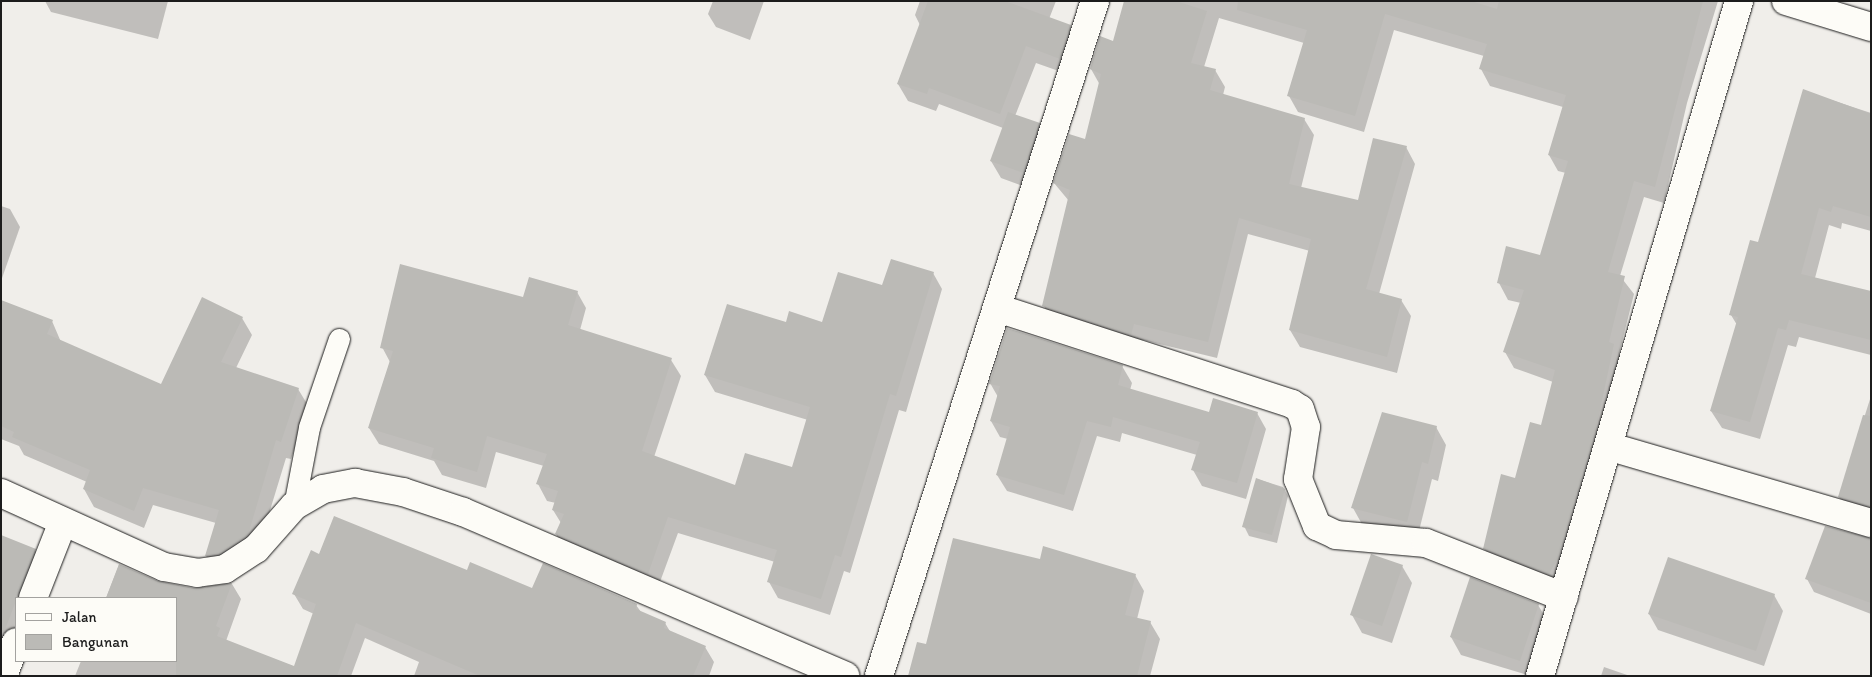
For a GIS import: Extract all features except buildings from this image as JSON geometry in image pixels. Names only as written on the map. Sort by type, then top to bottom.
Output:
[{"type":"street","points":[[879,676],[1095,1]]},
{"type":"street","points":[[1540,676],[1610,447],[1739,1]]},
{"type":"street","points":[[1786,1],[1871,27]]},
{"type":"street","points":[[997,308],[1292,404],[1300,409],[1306,427],[1298,479],[1317,526],[1336,535],[1426,543],[1564,598]]},
{"type":"street","points":[[1610,447],[1871,523]]},
{"type":"street","points":[[1,493],[164,567],[197,573],[225,569],[256,549],[294,506],[323,489],[355,483],[404,492],[463,512],[845,676]]},
{"type":"street","points":[[33,597],[63,522]]},
{"type":"street","points":[[3,676],[15,645]]},
{"type":"lane","points":[[294,506],[309,427],[339,338]]}]
